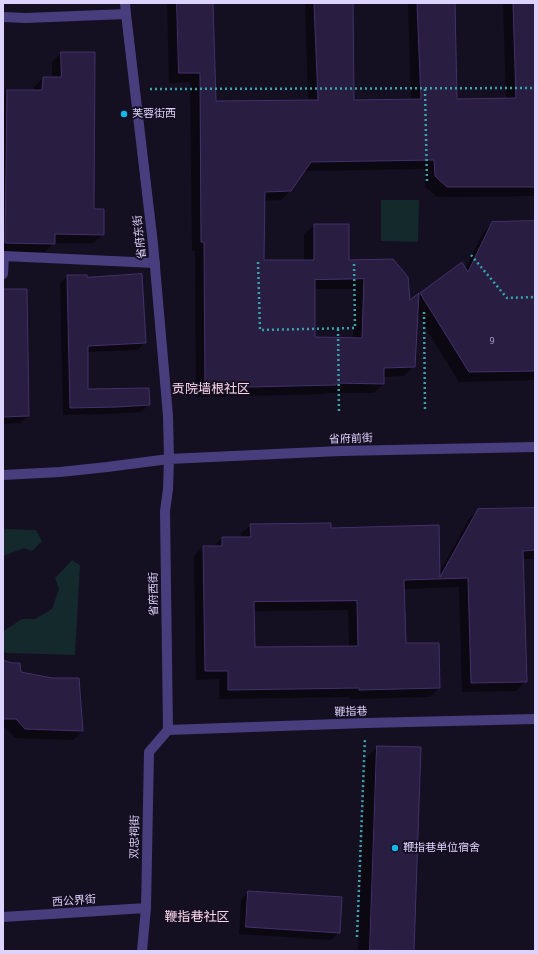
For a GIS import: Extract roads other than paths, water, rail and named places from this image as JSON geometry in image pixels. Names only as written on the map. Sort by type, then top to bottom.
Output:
[{"type":"street","name":"省府东街","points":[[125,3],[155,263],[168,416],[168,459]]},
{"type":"street","points":[[3,17],[26,18],[126,14]]},
{"type":"street","points":[[3,274],[4,256],[155,263]]},
{"type":"street","name":"省府前街","points":[[3,475],[60,472],[168,459],[340,451],[535,447]]},
{"type":"street","name":"省府西街","points":[[168,459],[168,489],[165,511],[168,730]]},
{"type":"street","name":"鞭指巷","points":[[168,730],[535,719]]},
{"type":"street","name":"双忠祠街","points":[[142,951],[146,908],[149,752],[168,730]]},
{"type":"street","name":"西公界街","points":[[3,918],[146,908]]},
{"type":"place","name":"芙蓉街西","points":[[124,114]]},
{"type":"place","name":"鞭指巷单位宿舍","points":[[395,848]]},
{"type":"district","name":"贡院墙根社区","points":[[211,389]]},
{"type":"district","name":"鞭指巷社区","points":[[197,917]]}]
